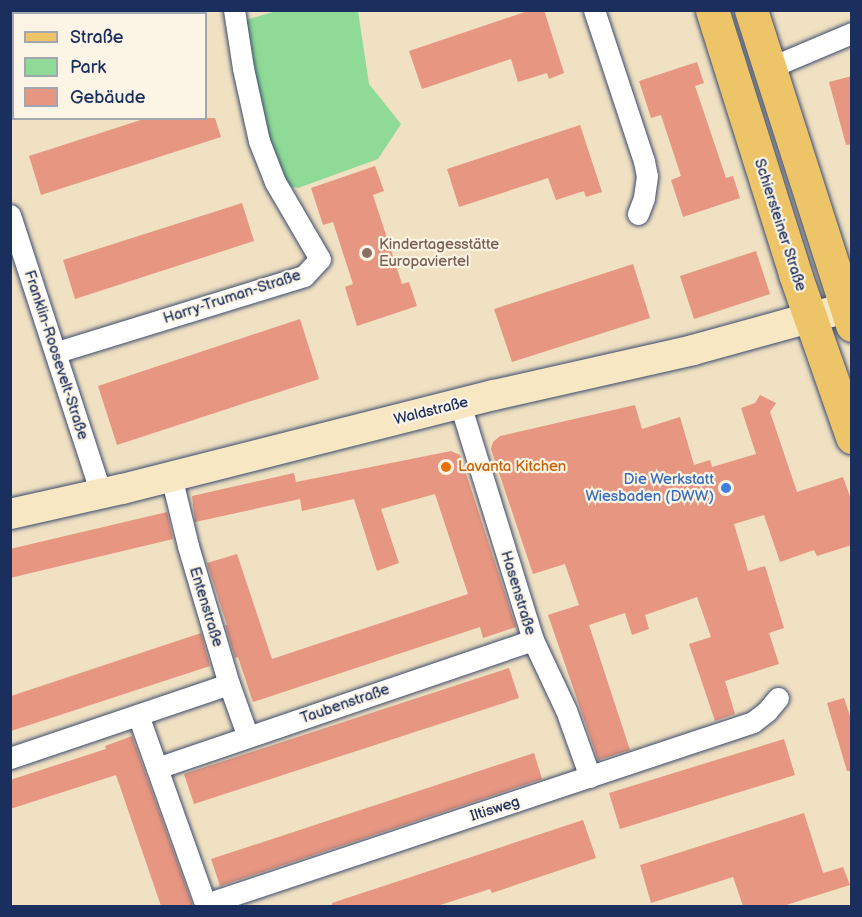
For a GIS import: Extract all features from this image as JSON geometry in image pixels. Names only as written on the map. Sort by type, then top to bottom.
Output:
[{"type":"main road","name":"Schiersteiner Straße","points":[[712,10],[811,319],[852,437]]},
{"type":"main road","points":[[751,10],[850,313]]},
{"type":"street","points":[[594,10],[644,161],[647,176],[644,198],[638,214]]},
{"type":"street","name":"Harry-Truman-Straße","points":[[57,352],[304,276],[320,259],[275,182],[259,141],[243,68],[236,16]]},
{"type":"street","points":[[770,68],[852,33]]},
{"type":"street","name":"Franklin-Roosevelt-Straße","points":[[10,215],[57,352],[101,494]]},
{"type":"street","name":"Waldstraße","points":[[10,514],[101,494],[460,404],[693,350],[811,319],[850,313]]},
{"type":"street","name":"Hasenstraße","points":[[460,404],[532,640],[566,710],[590,777]]},
{"type":"street","name":"Entenstraße","points":[[171,476],[188,546],[229,684],[248,737]]},
{"type":"street","name":"Taubenstraße","points":[[157,768],[532,640]]},
{"type":"street","points":[[10,758],[229,684]]},
{"type":"street","name":"Iltisweg","points":[[206,905],[753,722],[778,698]]},
{"type":"street","points":[[138,715],[206,905]]},
{"type":"green space","points":[[277,11],[358,11],[369,84],[401,124],[378,159],[298,188],[275,182],[238,22]]},
{"type":"building","points":[[531,10],[544,10],[564,73],[549,79],[547,73],[518,82],[511,59],[422,89],[409,51]]},
{"type":"building","points":[[697,62],[704,83],[695,86],[726,178],[733,176],[740,198],[683,217],[671,180],[681,176],[661,115],[651,118],[639,81]]},
{"type":"building","points":[[852,76],[852,144],[846,145],[829,82]]},
{"type":"building","points":[[215,118],[221,137],[41,195],[29,156],[141,120]]},
{"type":"building","points":[[580,125],[602,192],[586,197],[584,191],[556,200],[548,178],[459,207],[447,169]]},
{"type":"building","name":"Kindertagesstätte Europaviertel","points":[[375,166],[384,191],[373,195],[402,284],[409,282],[417,306],[357,326],[345,287],[353,284],[333,222],[323,225],[311,188]]},
{"type":"building","points":[[242,203],[254,241],[75,299],[63,260]]},
{"type":"building","points":[[756,251],[770,294],[694,319],[680,276]]},
{"type":"building","points":[[633,264],[650,318],[512,362],[494,309]]},
{"type":"building","points":[[300,319],[319,379],[117,445],[98,386]]},
{"type":"building","points":[[760,395],[776,403],[770,412],[797,492],[843,477],[852,502],[852,545],[817,556],[814,550],[780,562],[764,515],[734,524],[748,571],[765,566],[784,628],[769,633],[779,664],[725,681],[735,714],[715,721],[689,644],[711,637],[697,597],[645,615],[649,629],[632,635],[625,613],[589,625],[630,750],[598,760],[548,615],[579,605],[565,564],[533,574],[491,449],[493,442],[500,436],[635,405],[642,429],[680,417],[694,465],[710,460],[712,467],[756,454],[741,408],[755,403]]},
{"type":"building","points":[[451,451],[460,455],[516,627],[483,638],[480,627],[253,702],[238,657],[235,658],[207,563],[237,554],[272,659],[468,594],[435,494],[381,509],[399,563],[377,571],[354,499],[302,511],[300,499],[195,522],[192,496],[294,473],[296,482]]},
{"type":"building","points":[[167,512],[173,539],[10,578],[10,549]]},
{"type":"building","points":[[201,633],[210,666],[11,731],[11,696]]},
{"type":"building","points":[[509,668],[519,698],[194,804],[184,774]]},
{"type":"building","points":[[844,698],[852,722],[852,771],[847,771],[827,703]]},
{"type":"building","points":[[132,736],[193,906],[161,906],[116,775],[10,809],[10,780],[106,749],[105,746]]},
{"type":"building","points":[[784,739],[795,775],[620,829],[609,793]]},
{"type":"building","points":[[534,753],[542,779],[220,886],[211,859]]},
{"type":"building","points":[[804,813],[823,873],[843,867],[850,885],[783,906],[743,906],[733,877],[651,903],[640,865]]},
{"type":"building","points":[[583,820],[596,858],[492,893],[490,889],[437,906],[332,906],[332,903]]},
{"type":"place","name":"Kindertagesstätte Europaviertel","points":[[367,253]]},
{"type":"place","name":"Lavanta Kitchen","points":[[446,467]]},
{"type":"place","name":"Die Werkstatt Wiesbaden (DWW)","points":[[726,488]]}]
